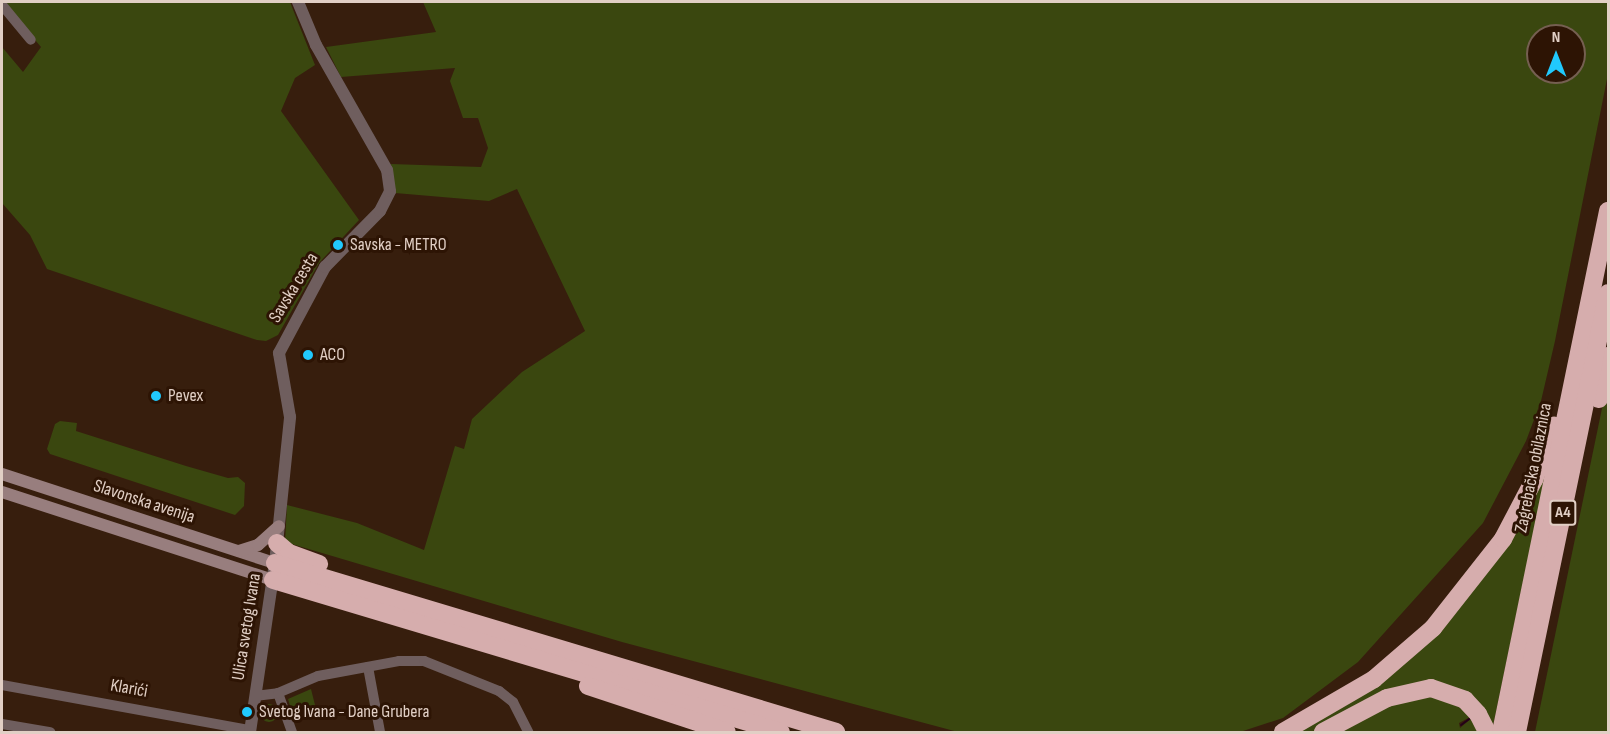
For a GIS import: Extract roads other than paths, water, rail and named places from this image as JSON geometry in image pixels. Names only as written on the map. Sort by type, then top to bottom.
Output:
[{"type":"highway","name":"Zagrebačka obilaznica","points":[[1501,732],[1608,211]]},
{"type":"highway","name":"Zagrebačka obilaznica","points":[[1517,732],[1608,292]]},
{"type":"highway","points":[[1283,732],[1342,701],[1399,659],[1434,628],[1482,570],[1534,480],[1551,437],[1575,339],[1585,325]]},
{"type":"highway","points":[[1529,732],[1608,356]]},
{"type":"highway","points":[[278,534],[289,553],[336,572],[358,588]]},
{"type":"highway","points":[[274,571],[358,588],[836,732]]},
{"type":"highway","points":[[274,571],[507,650],[781,732]]},
{"type":"highway","points":[[507,650],[522,663],[728,732]]},
{"type":"highway","points":[[1323,732],[1387,698],[1431,688],[1465,700],[1478,714],[1487,732]]},
{"type":"main road","name":"Slavonska avenija","points":[[2,474],[239,551],[274,571]]},
{"type":"main road","name":"Slavonska avenija","points":[[2,492],[274,571]]},
{"type":"main road","points":[[239,551],[258,545],[278,534]]},
{"type":"street","name":"Savska cesta","points":[[274,571],[290,404],[279,353],[319,276],[380,211],[390,191],[387,170],[316,45],[298,2]]},
{"type":"street","points":[[2,5],[31,40]]},
{"type":"street","name":"Ulica svetog Ivana","points":[[250,731],[274,571]]},
{"type":"street","points":[[255,696],[278,693],[318,676],[412,659],[473,678],[507,696],[528,732]]},
{"type":"street","points":[[368,666],[380,732]]},
{"type":"street","name":"Klarići","points":[[2,685],[250,731]]},
{"type":"street","points":[[278,693],[292,732]]},
{"type":"street","points":[[2,724],[50,732]]},
{"type":"waterway","points":[[1461,725],[1472,717]]},
{"type":"place","name":"Savska - METRO","points":[[338,245]]},
{"type":"place","name":"ACO","points":[[308,355]]},
{"type":"place","name":"Pevex","points":[[156,396]]},
{"type":"place","name":"Svetog Ivana - Dane Grubera","points":[[247,712]]}]
